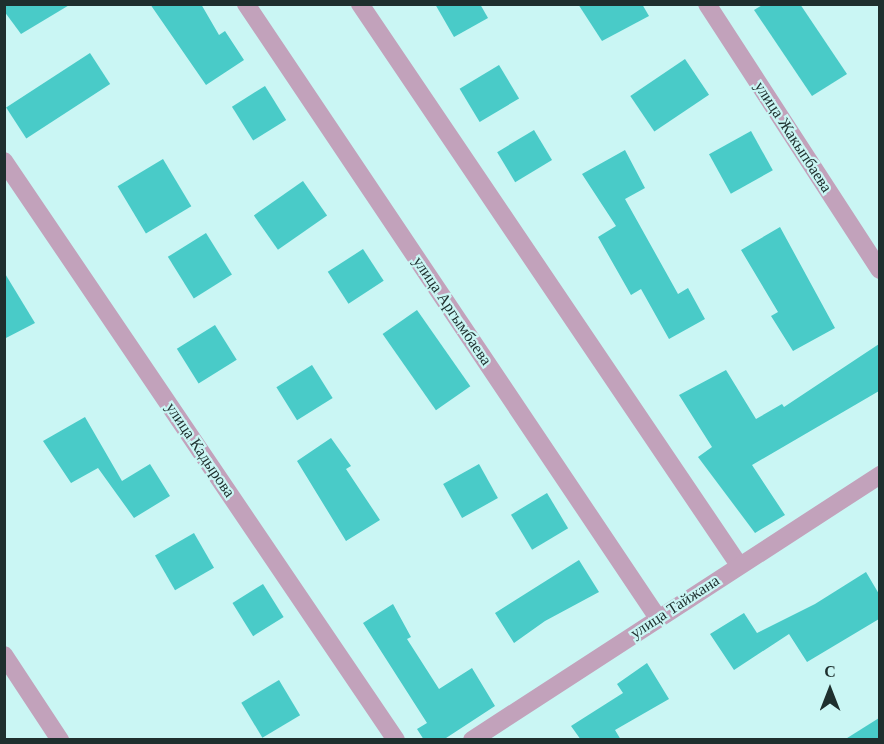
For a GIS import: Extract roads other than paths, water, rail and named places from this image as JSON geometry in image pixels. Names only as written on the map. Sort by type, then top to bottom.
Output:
[{"type":"street","name":"улица Аргымбаева","points":[[246,4],[658,618]]},
{"type":"street","points":[[360,4],[739,565]]},
{"type":"street","name":"улица Жакыпбаева","points":[[707,4],[879,270]]},
{"type":"street","name":"улица Кадырова","points":[[4,161],[396,740]]},
{"type":"street","name":"улица Тайжана","points":[[472,740],[879,475]]},
{"type":"street","points":[[4,655],[60,740]]}]
